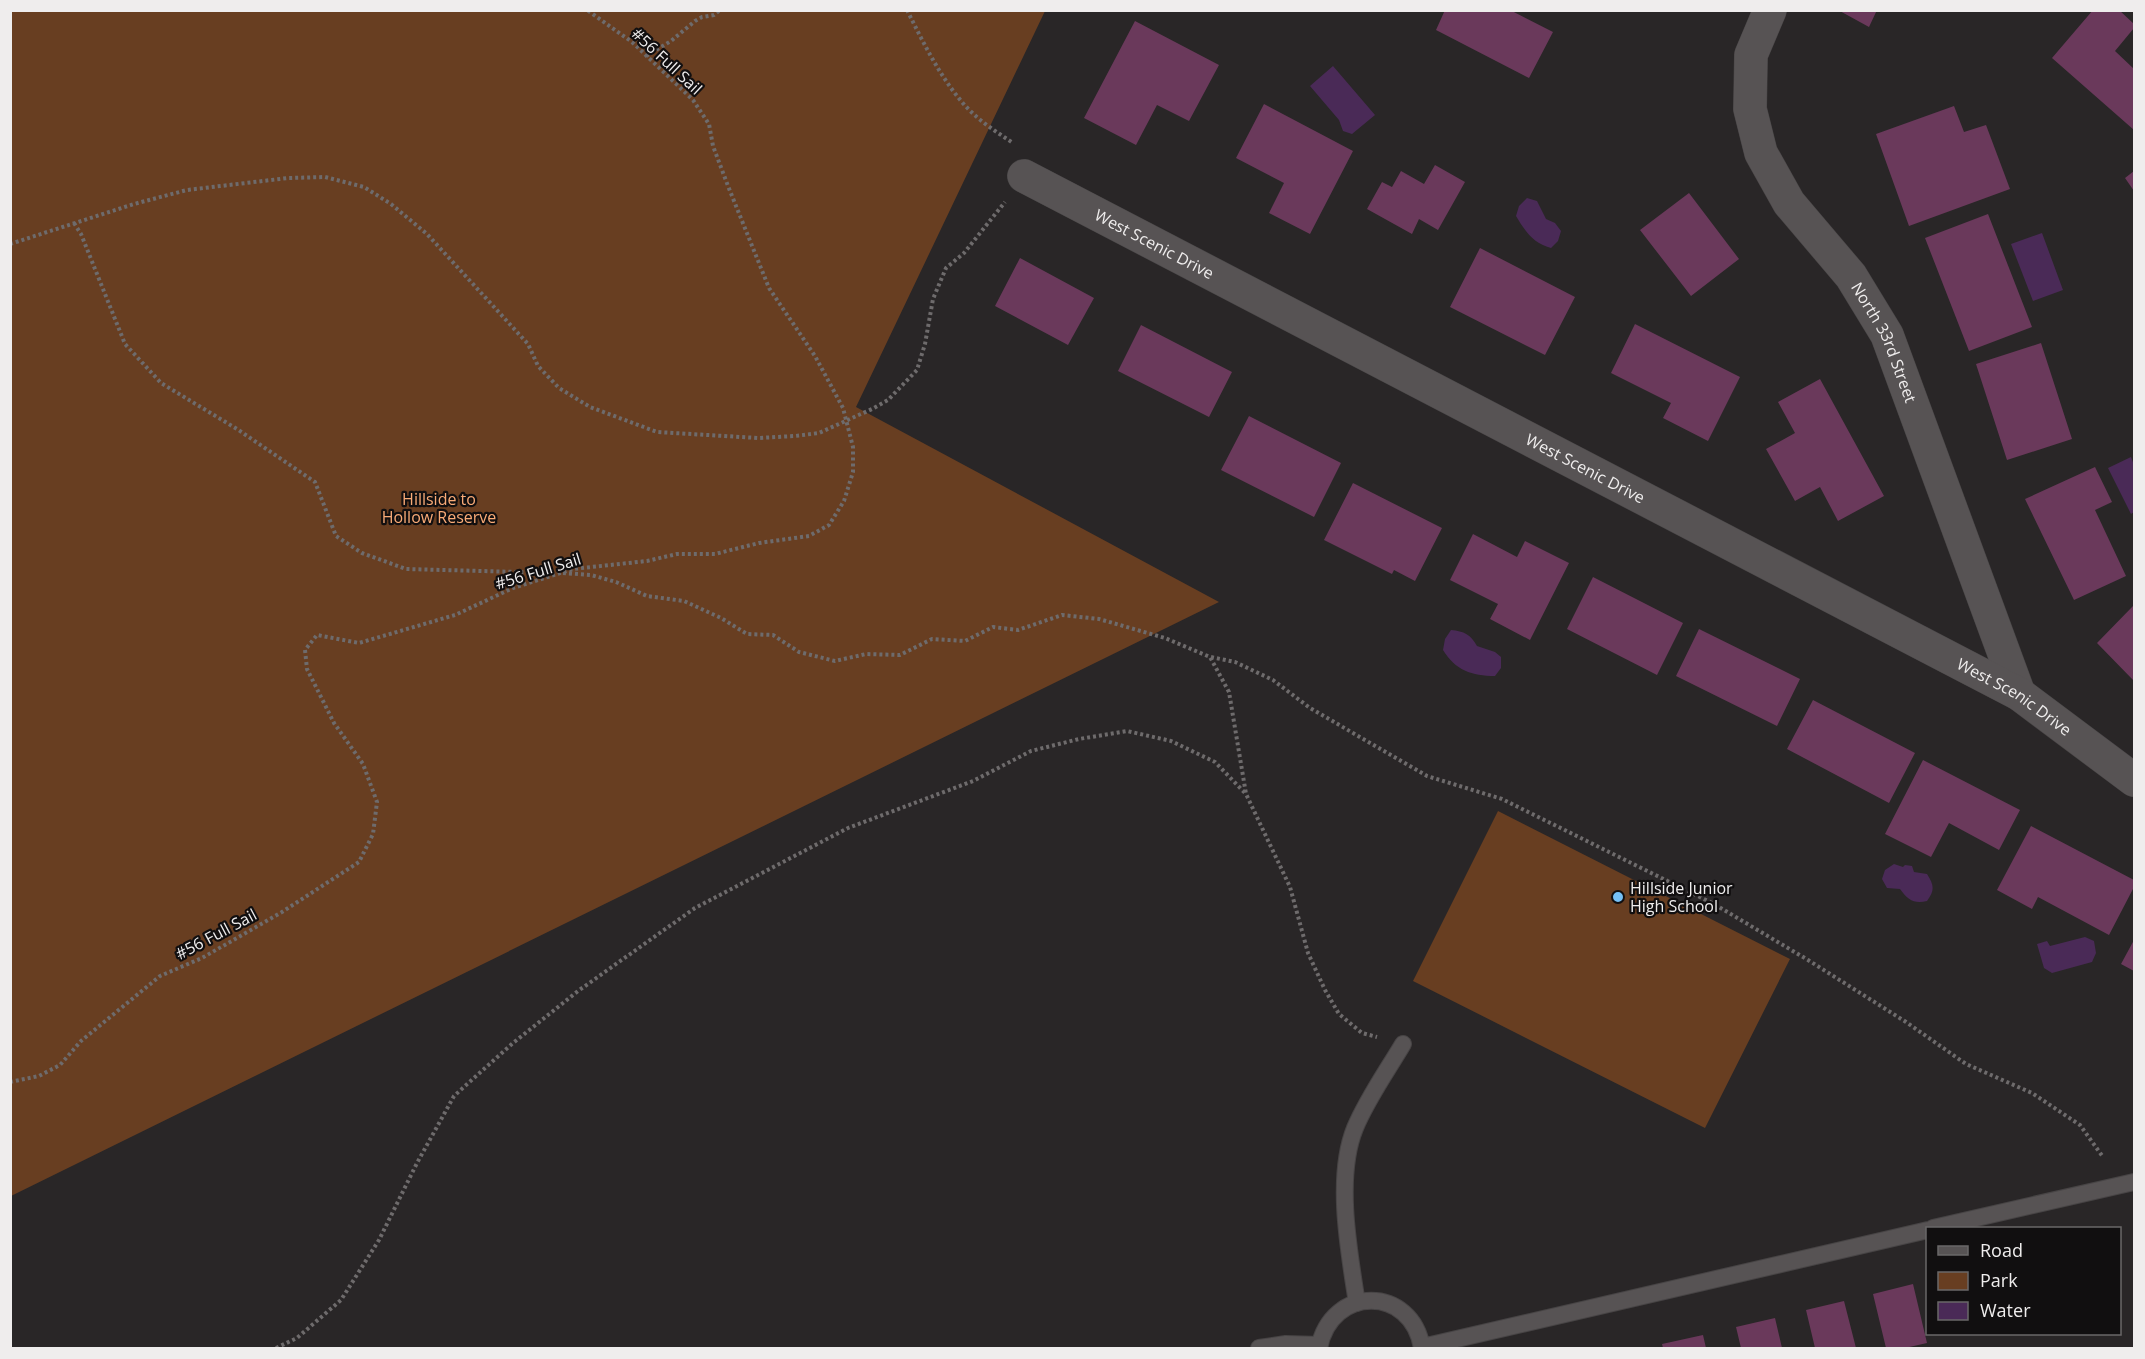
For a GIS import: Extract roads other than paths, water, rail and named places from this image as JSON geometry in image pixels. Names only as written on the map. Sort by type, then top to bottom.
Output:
[{"type":"street","name":"North 33rd Street","points":[[1770,10],[1751,55],[1750,109],[1761,153],[1789,203],[1851,276],[1887,335],[2019,694]]},
{"type":"street","name":"West Scenic Drive","points":[[1024,186],[2019,694],[2134,780]]},
{"type":"lane","points":[[1357,1303],[1350,1258],[1346,1165],[1356,1126],[1403,1044]]},
{"type":"lane","points":[[1937,1227],[2134,1182]]},
{"type":"lane","points":[[1259,1348],[1286,1344],[1320,1347],[1323,1333],[1332,1319],[1344,1308],[1377,1300],[1394,1306],[1408,1316],[1417,1330],[1422,1348],[1926,1230]]},
{"type":"water","points":[[1333,66],[1375,115],[1352,134],[1343,131],[1339,120],[1310,86]]},
{"type":"water","points":[[1527,198],[1537,201],[1546,219],[1555,223],[1561,231],[1558,241],[1551,248],[1530,236],[1516,216],[1519,206]]},
{"type":"water","points":[[2042,233],[2063,290],[2033,301],[2011,244]]},
{"type":"water","points":[[2131,457],[2134,465],[2134,512],[2131,514],[2108,468]]},
{"type":"water","points":[[1451,630],[1467,634],[1477,646],[1495,652],[1501,657],[1501,668],[1495,676],[1465,671],[1448,657],[1443,650],[1445,639]]},
{"type":"water","points":[[1894,864],[1903,867],[1912,866],[1914,872],[1927,874],[1933,888],[1927,901],[1918,902],[1909,898],[1900,889],[1887,888],[1882,879],[1885,870]]},
{"type":"water","points":[[2085,937],[2094,941],[2096,953],[2092,962],[2052,973],[2044,968],[2037,944],[2047,941],[2050,946]]},
{"type":"place","name":"Hillside Junior High School","points":[[1618,897]]},
{"type":"park label","name":"Hillside to Hollow Reserve","points":[[439,508]]}]
